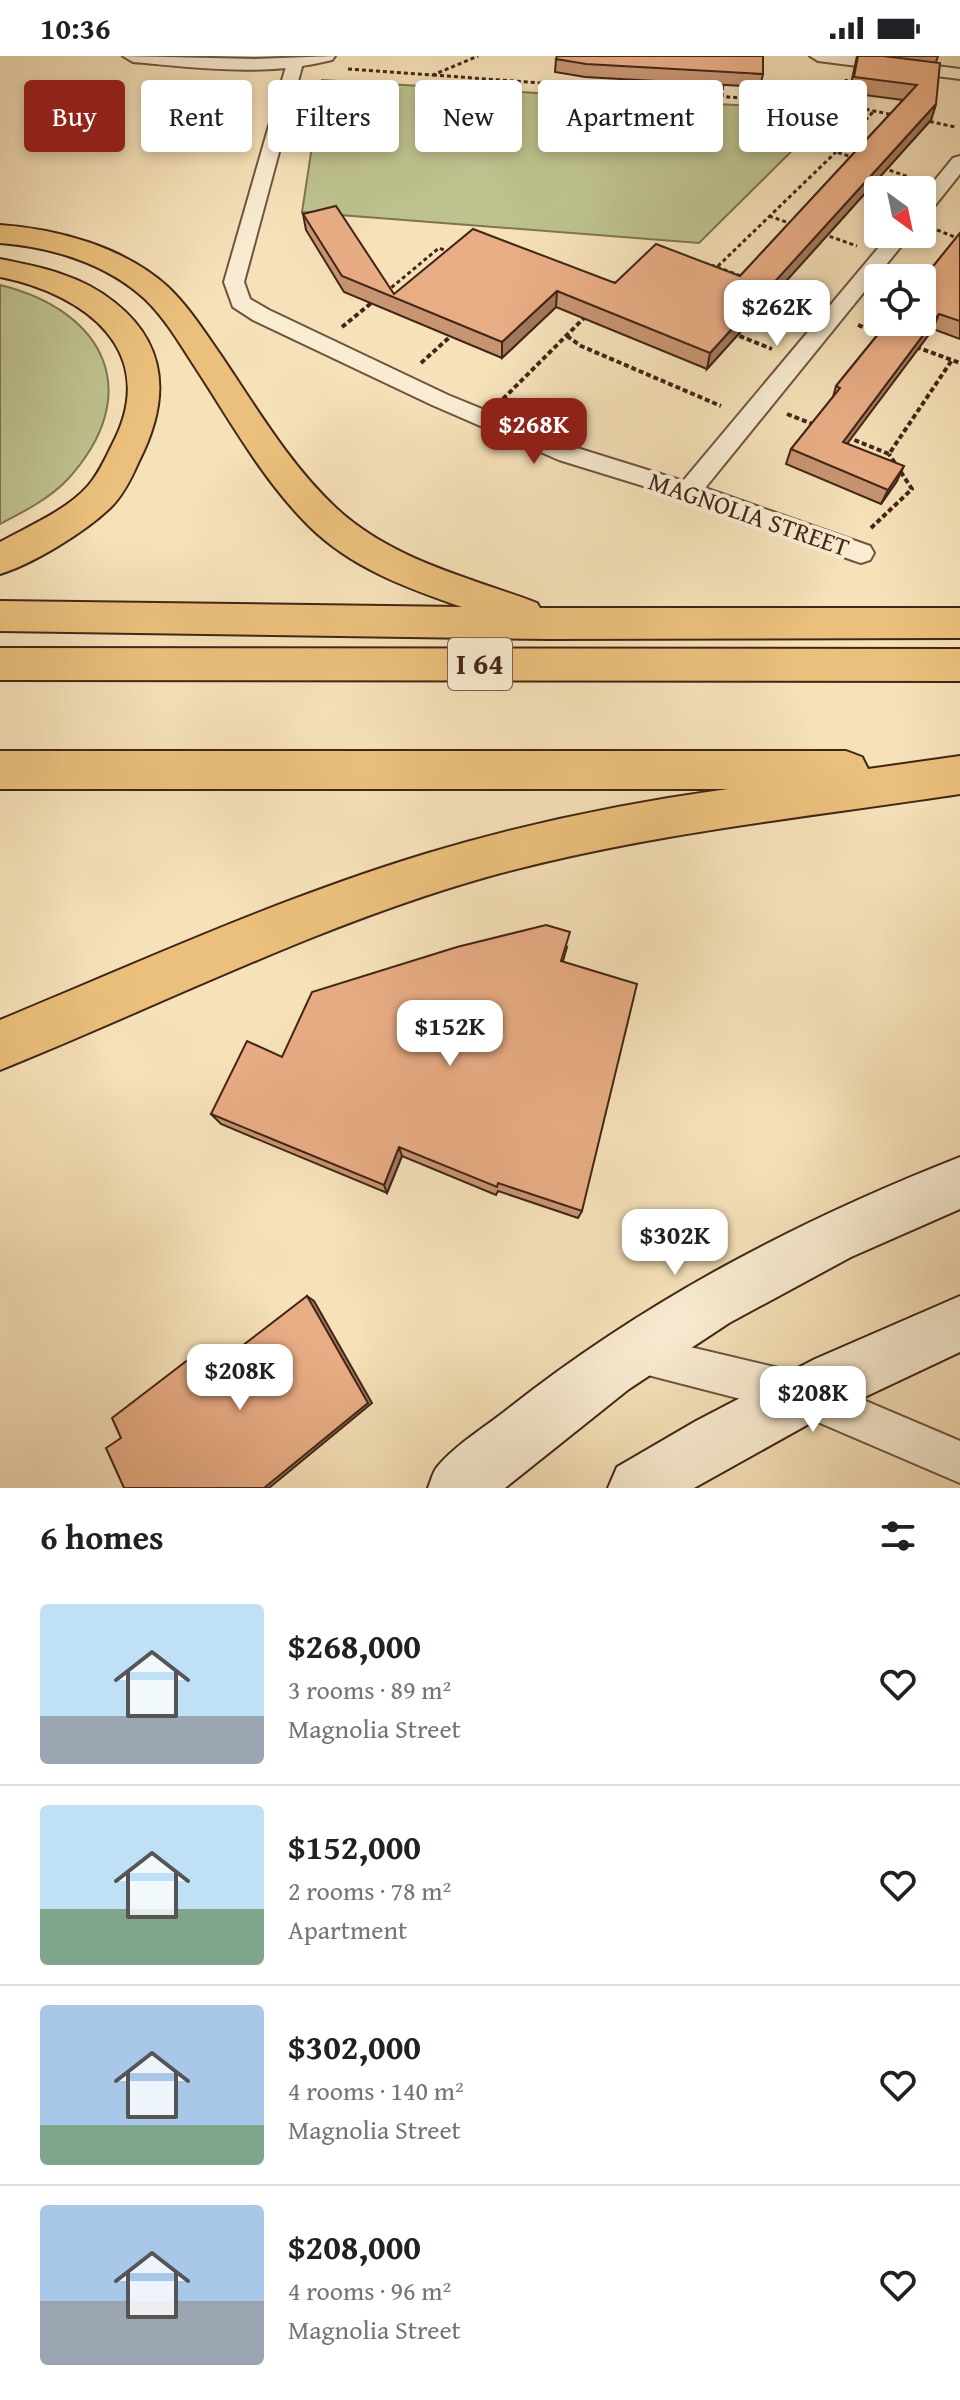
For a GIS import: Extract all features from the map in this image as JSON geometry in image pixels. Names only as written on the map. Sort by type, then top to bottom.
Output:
[{"type":"highway","points":[[0,234],[72,247],[127,272],[156,293],[241,409],[292,488],[346,539],[407,571],[547,624]]},
{"type":"highway","points":[[0,268],[73,287],[112,313],[136,349],[147,393],[134,445],[98,498],[0,560]]},
{"type":"highway","points":[[0,616],[547,624],[960,623]]},
{"type":"highway","name":"I 64","points":[[0,664],[960,665]]},
{"type":"highway","points":[[0,770],[960,772]]},
{"type":"highway","points":[[0,1045],[280,929],[420,877],[481,858],[543,842],[960,772]]},
{"type":"main road","points":[[458,1488],[631,1353],[699,1310],[767,1271],[898,1207],[960,1183]]},
{"type":"main road","points":[[638,1488],[721,1437],[800,1394],[960,1324]]},
{"type":"street","points":[[133,56],[332,62]]},
{"type":"street","points":[[818,56],[960,74]]},
{"type":"street","name":"MAGNOLIA STREET","points":[[295,63],[234,282],[241,302],[261,315],[440,400],[568,454],[864,542]]},
{"type":"street","points":[[936,194],[957,171]]},
{"type":"street","points":[[688,491],[889,248]]},
{"type":"street","points":[[631,1353],[800,1394],[960,1462]]},
{"type":"path","points":[[433,75],[478,56]]},
{"type":"path","points":[[332,62],[538,84]]},
{"type":"path","points":[[846,70],[847,80]]},
{"type":"path","points":[[723,73],[723,80]]},
{"type":"path","points":[[867,110],[901,116]]},
{"type":"path","points":[[867,119],[874,111]]},
{"type":"path","points":[[914,119],[955,127]]},
{"type":"path","points":[[717,267],[836,152],[861,160]]},
{"type":"path","points":[[874,165],[906,176]]},
{"type":"path","points":[[769,216],[798,226]]},
{"type":"path","points":[[937,230],[960,239]]},
{"type":"path","points":[[813,231],[857,246]]},
{"type":"path","points":[[342,328],[439,248],[460,256]]},
{"type":"path","points":[[671,255],[683,255],[758,282]]},
{"type":"path","points":[[772,287],[813,302]]},
{"type":"path","points":[[503,399],[597,305]]},
{"type":"path","points":[[858,325],[864,327]]},
{"type":"path","points":[[728,332],[772,349]]},
{"type":"path","points":[[421,363],[454,333]]},
{"type":"path","points":[[567,336],[581,346],[721,406]]},
{"type":"path","points":[[912,345],[960,363]]},
{"type":"path","points":[[889,454],[952,360]]},
{"type":"path","points":[[787,414],[816,425]]},
{"type":"path","points":[[845,437],[889,454],[912,489],[864,542]]},
{"type":"green space","points":[[399,85],[415,86],[415,152],[522,152],[522,92],[538,93],[538,152],[723,152],[723,104],[739,105],[739,152],[791,152],[699,243],[302,212],[311,152],[399,152]]},
{"type":"green space","points":[[0,285],[37,297],[66,314],[89,335],[103,360],[108,387],[105,417],[91,448],[67,480],[44,499],[0,524]]},
{"type":"building","points":[[557,56],[763,56],[763,74],[586,64],[556,59]]},
{"type":"building","points":[[858,56],[940,63],[936,104],[871,176],[864,176],[864,183],[710,353],[557,291],[502,342],[342,276],[303,214],[336,206],[394,294],[473,229],[615,283],[656,244],[740,276],[855,152],[867,152],[867,139],[917,85],[854,77]]},
{"type":"building","points":[[960,233],[960,321],[939,314],[936,318],[935,264]]},
{"type":"building","points":[[877,336],[922,336],[843,442],[904,466],[888,490],[791,449],[840,388],[836,386]]},
{"type":"building","points":[[546,925],[570,932],[561,961],[637,984],[582,1211],[498,1183],[497,1187],[399,1147],[384,1185],[211,1114],[247,1041],[282,1057],[312,992],[457,947]]},
{"type":"building","points":[[307,1296],[368,1403],[264,1488],[124,1488],[106,1448],[121,1438],[112,1418],[189,1359],[199,1379]]}]
